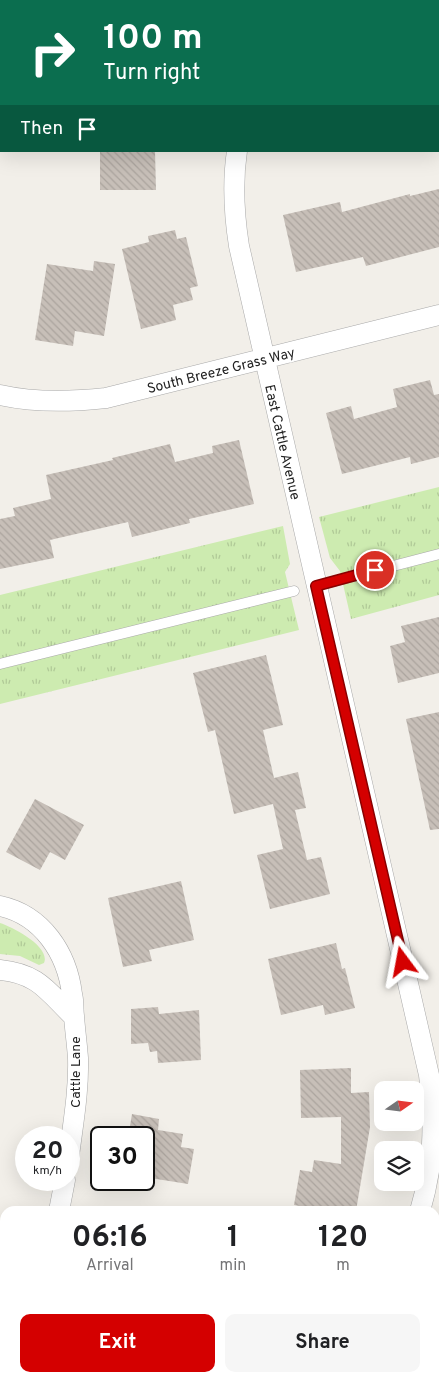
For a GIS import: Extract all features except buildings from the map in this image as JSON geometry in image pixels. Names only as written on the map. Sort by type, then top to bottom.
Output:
[{"type":"street","name":"East Cattle Avenue","points":[[237,152],[233,187],[236,228],[244,270],[429,1075],[434,1120],[433,1144],[428,1181],[421,1206]]},
{"type":"street","name":"South Breeze Grass Way","points":[[1,398],[54,401],[106,398],[439,315]]},
{"type":"street","name":"Cattle Lane","points":[[0,906],[26,915],[40,926],[62,954],[67,969],[72,994],[78,1058],[78,1080],[73,1126]]},
{"type":"street","name":"Cattle Lane","points":[[0,970],[22,974],[40,983],[74,1017]]},
{"type":"street","points":[[60,1206],[63,1191]]},
{"type":"lane","points":[[316,586],[439,554]]},
{"type":"lane","points":[[0,664],[294,591]]},
{"type":"green space","points":[[439,487],[439,595],[351,619],[340,571],[330,558],[319,517]]},
{"type":"green space","points":[[283,526],[290,564],[285,572],[299,630],[0,704],[0,595]]},
{"type":"green space","points":[[0,923],[30,938],[37,944],[45,957],[44,963],[39,965],[20,956],[0,954]]},
{"type":"route","points":[[375,570],[316,586],[403,962]]}]
